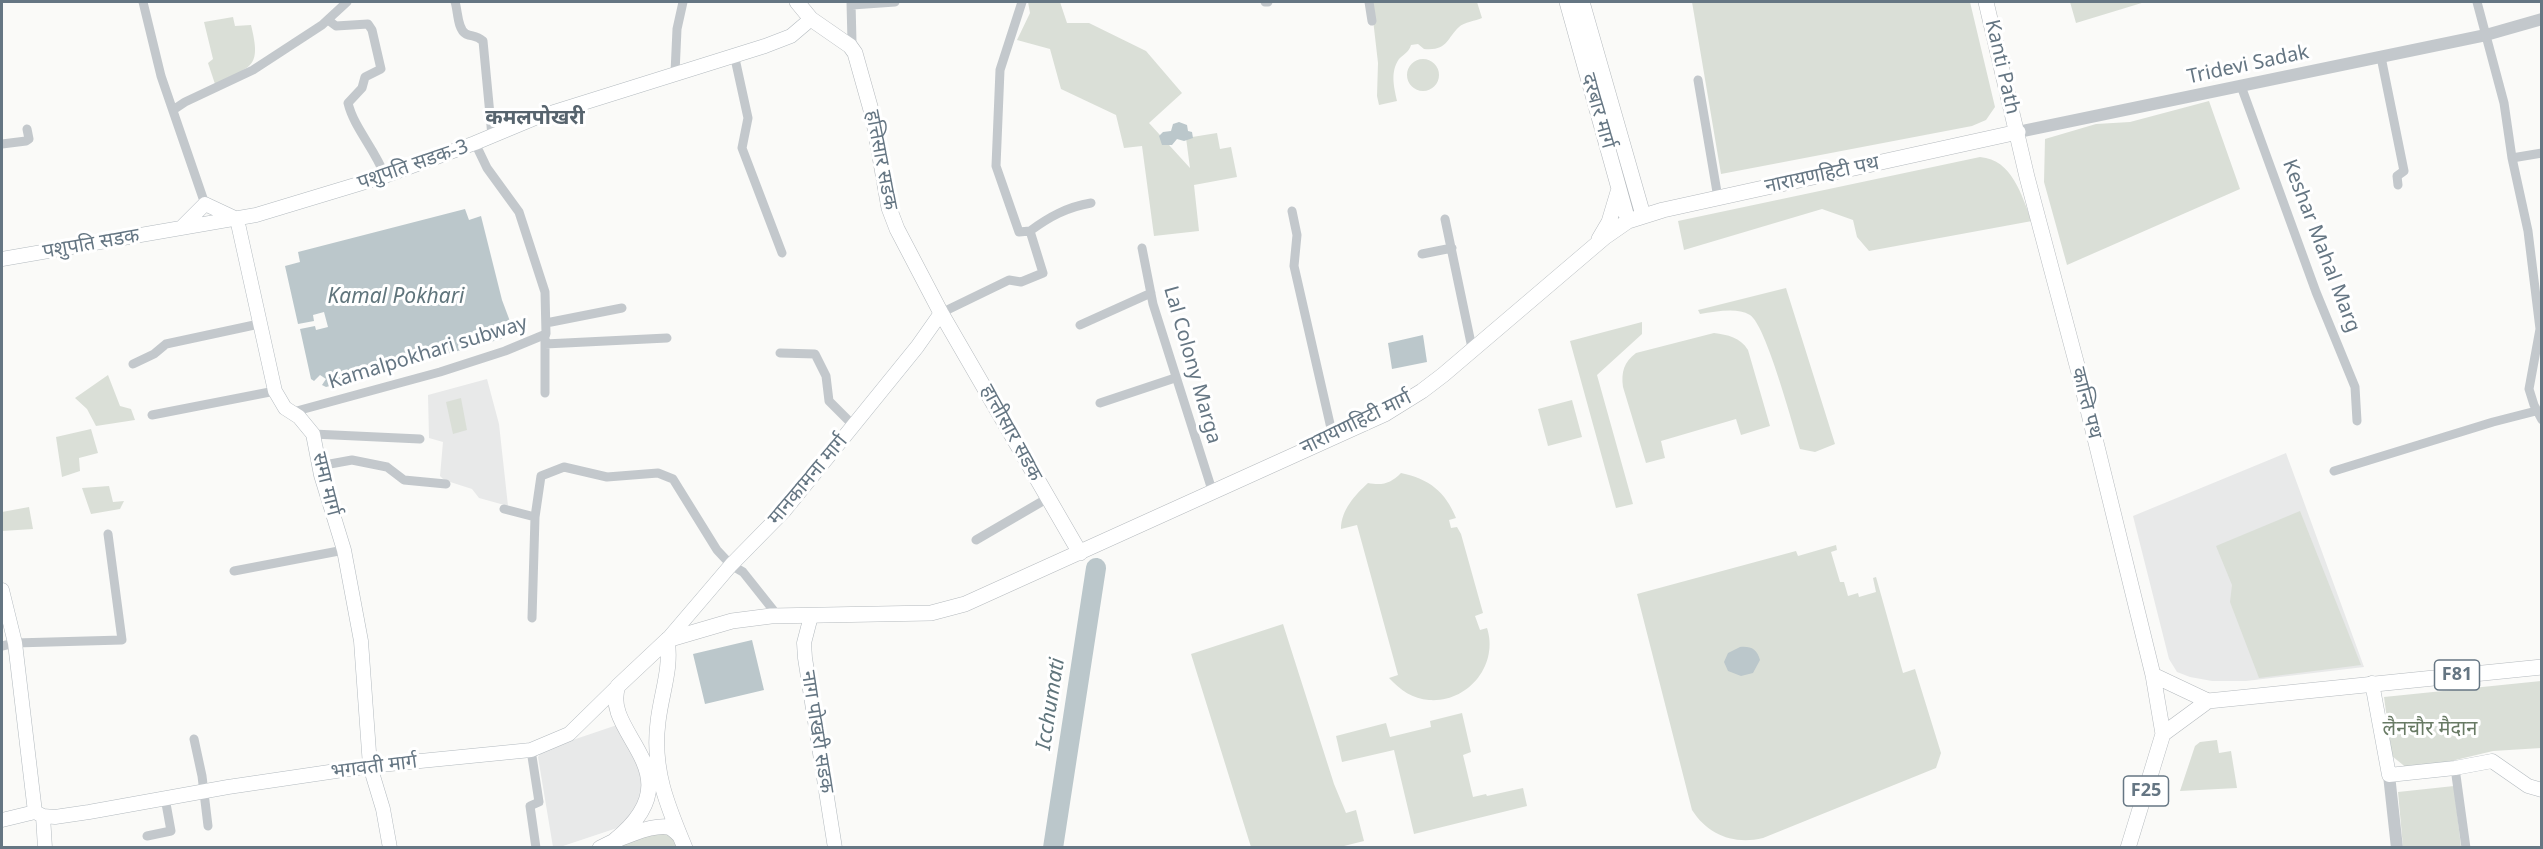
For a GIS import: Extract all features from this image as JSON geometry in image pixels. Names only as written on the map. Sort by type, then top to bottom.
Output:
[{"type":"main road","points":[[797,2],[811,19],[850,46]]},
{"type":"main road","name":"दरबार मार्ग","points":[[1566,2],[1628,221]]},
{"type":"main road","name":"दरबार मार्ग","points":[[1582,2],[1643,215]]},
{"type":"main road","name":"Kanti Path","points":[[1986,2],[2018,132]]},
{"type":"main road","name":"पशुपति सडक-3","points":[[237,219],[385,176],[475,143],[534,118],[791,36],[811,19]]},
{"type":"main road","name":"हत्तिसार सडक","points":[[850,46],[864,80],[891,215],[907,251],[941,313]]},
{"type":"main road","name":"नारायणहिटी पथ","points":[[1628,221],[1686,204],[2018,132]]},
{"type":"main road","name":"कान्ति पथ","points":[[2018,132],[2153,675]]},
{"type":"main road","points":[[1634,184],[1639,194],[1649,200],[1662,204],[1686,204]]},
{"type":"main road","points":[[1596,244],[1609,222],[1619,189]]},
{"type":"main road","points":[[181,228],[205,204],[237,219]]},
{"type":"main road","name":"पशुपति सडक","points":[[2,259],[237,219]]},
{"type":"main road","name":"समा मार्ग","points":[[237,219],[275,391],[285,408],[293,412],[313,434],[344,550],[361,641],[370,766],[383,808],[390,848]]},
{"type":"main road","name":"नारायणहिटी मार्ग","points":[[667,640],[732,621],[778,616],[932,613],[965,604],[1080,553],[1212,490],[1385,414],[1422,391],[1596,244],[1628,221]]},
{"type":"main road","name":"मानकामना मार्ग","points":[[667,640],[731,565],[784,512],[941,313]]},
{"type":"main road","name":"हात्तीसार सडक","points":[[941,313],[1080,553]]},
{"type":"main road","points":[[2,590],[8,645],[45,848]]},
{"type":"main road","name":"नाग पोखरी सडक","points":[[811,616],[804,643],[805,658],[835,848]]},
{"type":"main road","points":[[615,840],[640,814],[647,792],[670,654],[667,640]]},
{"type":"main road","name":"भगवती मार्ग","points":[[2,820],[39,814],[89,812],[204,791],[370,766],[531,750],[569,734],[667,640]]},
{"type":"main road","name":"F81","points":[[2163,734],[2208,701],[2541,667]]},
{"type":"main road","points":[[2153,675],[2208,701]]},
{"type":"main road","name":"F25","points":[[2128,848],[2163,734],[2153,675]]},
{"type":"main road","points":[[2372,683],[2389,775],[2455,768],[2492,761],[2528,786],[2541,790]]},
{"type":"main road","points":[[618,686],[614,695],[618,714],[652,766],[682,841]]},
{"type":"main road","points":[[600,848],[615,840],[659,827],[671,828],[682,841]]},
{"type":"street","points":[[143,2],[161,76],[205,204]]},
{"type":"street","points":[[173,110],[253,70],[328,20],[347,2]]},
{"type":"street","points":[[455,2],[462,30],[467,34],[476,35],[483,41],[492,136]]},
{"type":"street","points":[[675,73],[677,29],[683,2]]},
{"type":"street","points":[[850,46],[851,3],[895,2]]},
{"type":"street","points":[[1022,2],[1000,70],[996,166],[1019,232],[1030,231],[1050,216],[1077,205],[1091,203]]},
{"type":"street","points":[[1369,2],[1372,21]]},
{"type":"street","points":[[2334,471],[2493,422],[2539,416],[2529,389],[2540,329],[2529,231],[2512,158],[2504,103],[2477,2]]},
{"type":"street","name":"Tridevi Sadak","points":[[2018,132],[2486,35],[2541,19]]},
{"type":"street","points":[[328,20],[336,26],[368,24],[372,30],[381,69],[365,77],[362,88],[348,103],[351,116],[378,158],[385,176]]},
{"type":"street","points":[[734,54],[748,118],[742,148],[782,253]]},
{"type":"street","points":[[2381,57],[2404,171],[2397,176],[2398,185]]},
{"type":"street","points":[[1698,80],[1718,198]]},
{"type":"street","name":"Keshar Mahal Marg","points":[[2241,86],[2316,292],[2355,387],[2357,421]]},
{"type":"street","points":[[2,144],[26,141],[28,139],[27,129]]},
{"type":"street","name":"Kamalpokhari subway","points":[[293,412],[440,372],[545,339],[545,292],[519,213],[487,168],[475,143]]},
{"type":"street","points":[[2512,158],[2541,153]]},
{"type":"street","points":[[1292,211],[1297,235],[1294,266],[1333,437]]},
{"type":"street","points":[[1445,219],[1472,348]]},
{"type":"street","points":[[941,313],[1009,280],[1021,282],[1043,273],[1030,231]]},
{"type":"street","name":"Lal Colony Marga","points":[[1142,248],[1151,293],[1175,378],[1212,490]]},
{"type":"street","points":[[1422,254],[1452,249]]},
{"type":"street","points":[[1080,325],[1151,293]]},
{"type":"street","points":[[546,323],[622,308]]},
{"type":"street","points":[[133,364],[154,354],[166,344],[259,324]]},
{"type":"street","points":[[545,393],[545,339],[667,338]]},
{"type":"street","points":[[780,353],[814,354],[825,373],[829,401],[854,426]]},
{"type":"street","points":[[1100,403],[1175,378]]},
{"type":"street","points":[[152,415],[275,391]]},
{"type":"street","points":[[313,434],[420,439]]},
{"type":"street","points":[[320,466],[352,460],[387,468],[404,480],[446,484]]},
{"type":"street","points":[[532,618],[535,518],[542,476],[564,467],[607,477],[658,472],[673,478],[711,542],[731,565],[743,572],[778,616]]},
{"type":"street","points":[[976,540],[1048,498]]},
{"type":"street","points":[[504,509],[535,518]]},
{"type":"street","points":[[8,645],[123,640],[108,534]]},
{"type":"street","points":[[234,571],[344,550]]},
{"type":"street","points":[[194,739],[208,826]]},
{"type":"street","points":[[531,750],[539,802],[530,806],[536,848]]},
{"type":"street","points":[[2455,768],[2466,848]]},
{"type":"street","points":[[2389,775],[2397,848]]},
{"type":"street","points":[[147,836],[171,831],[165,798]]},
{"type":"shaded area","points":[[487,379],[499,424],[508,506],[479,498],[472,489],[444,480],[440,476],[443,442],[429,438],[428,395]]},
{"type":"shaded area","points":[[2286,453],[2364,667],[2246,681],[2212,681],[2177,672],[2169,659],[2133,516]]},
{"type":"shaded area","points":[[617,725],[629,744],[644,781],[643,792],[631,815],[617,828],[563,846],[553,847],[538,757],[541,753],[558,745]]},
{"type":"green space","points":[[1028,2],[1060,2],[1067,23],[1089,23],[1146,51],[1182,93],[1149,123],[1190,168],[1186,138],[1217,133],[1220,149],[1231,147],[1237,177],[1194,185],[1199,231],[1154,236],[1142,146],[1124,148],[1116,115],[1061,89],[1050,49],[1017,40],[1030,13]]},
{"type":"green space","points":[[1371,2],[1477,2],[1482,18],[1461,25],[1446,43],[1438,48],[1424,49],[1418,44],[1411,45],[1394,69],[1393,80],[1397,101],[1379,105],[1378,63]]},
{"type":"green space","points":[[1692,2],[1970,2],[1995,107],[1986,120],[1972,126],[1721,174]]},
{"type":"green space","points":[[2070,2],[2145,2],[2076,23]]},
{"type":"green space","points":[[233,17],[235,26],[251,25],[254,58],[245,69],[215,84],[208,63],[213,59],[204,22]]},
{"type":"green space","points":[[1423,59],[1435,63],[1439,75],[1435,87],[1423,91],[1411,87],[1407,75],[1411,63]]},
{"type":"green space","points":[[2209,101],[2240,189],[2067,265],[2044,182],[2045,139],[2096,124],[2130,122]]},
{"type":"green space","points":[[1980,157],[1991,160],[2008,172],[2019,190],[2032,221],[1869,251],[1857,237],[1853,220],[1822,209],[1684,250],[1678,221]]},
{"type":"green space","points":[[1786,288],[1835,444],[1815,452],[1800,449],[1764,337],[1750,315],[1739,311],[1700,314],[1698,310]]},
{"type":"green space","points":[[1642,322],[1642,334],[1597,375],[1633,504],[1616,508],[1570,341]]},
{"type":"green space","points":[[1714,333],[1737,339],[1748,350],[1770,426],[1741,435],[1736,419],[1661,441],[1665,458],[1646,463],[1623,387],[1622,377],[1626,364],[1636,353]]},
{"type":"green space","points":[[108,375],[120,406],[131,409],[135,420],[96,426],[87,409],[75,398]]},
{"type":"green space","points":[[461,398],[467,430],[453,434],[446,402]]},
{"type":"green space","points":[[1572,400],[1582,437],[1548,446],[1538,409]]},
{"type":"green space","points":[[91,429],[98,453],[79,458],[80,471],[62,477],[56,437]]},
{"type":"green space","points":[[1401,473],[1428,483],[1441,493],[1452,509],[1456,518],[1449,520],[1451,528],[1457,527],[1461,534],[1483,613],[1475,616],[1480,630],[1487,628],[1490,642],[1484,668],[1477,679],[1468,688],[1443,699],[1429,700],[1412,696],[1389,678],[1398,675],[1357,525],[1341,529],[1346,509],[1368,483],[1386,483]]},
{"type":"green space","points":[[109,486],[113,502],[124,501],[120,509],[91,514],[82,488]]},
{"type":"green space","points":[[29,507],[33,529],[2,531],[2,512]]},
{"type":"green space","points":[[2300,511],[2361,665],[2259,678],[2230,602],[2232,585],[2216,546]]},
{"type":"green space","points":[[1836,545],[1837,550],[1831,552],[1840,582],[1844,582],[1848,596],[1858,593],[1859,597],[1876,592],[1873,578],[1876,577],[1903,673],[1915,669],[1941,753],[1936,768],[1763,838],[1742,840],[1723,836],[1706,826],[1692,810],[1637,594],[1796,551],[1798,556]]},
{"type":"green space","points":[[1283,624],[1334,784],[1346,813],[1356,810],[1364,841],[1340,847],[1251,847],[1191,654]]},
{"type":"green space","name":"लैनचौर मैदान","points":[[2541,681],[2541,748],[2493,751],[2418,769],[2408,769],[2392,756],[2384,697]]},
{"type":"green space","points":[[1462,713],[1471,752],[1463,755],[1473,797],[1523,788],[1527,806],[1414,834],[1394,750],[1342,762],[1336,736],[1386,723],[1390,737],[1431,727],[1430,721]]},
{"type":"green space","points":[[2217,740],[2219,753],[2231,751],[2237,788],[2180,791],[2195,746],[2200,742]]},
{"type":"green space","points":[[2454,786],[2461,847],[2403,847],[2398,792]]},
{"type":"green space","points":[[670,832],[678,848],[618,848],[642,835]]},
{"type":"water","points":[[1179,122],[1187,125],[1193,138],[1184,141],[1177,139],[1172,145],[1162,145],[1159,136],[1163,132],[1171,131],[1173,124]]},
{"type":"water","name":"Kamal Pokhari","points":[[465,209],[469,220],[481,216],[502,300],[511,324],[508,326],[501,323],[497,329],[504,332],[505,338],[326,387],[322,385],[326,379],[320,375],[314,381],[311,379],[300,329],[315,326],[316,330],[328,327],[324,312],[313,315],[314,321],[298,324],[285,266],[300,262],[298,252]]},
{"type":"water","points":[[1423,335],[1427,362],[1392,369],[1388,343]]},
{"type":"water","points":[[752,640],[764,690],[705,704],[693,654]]},
{"type":"water","points":[[1740,647],[1753,649],[1759,656],[1760,660],[1753,673],[1741,676],[1728,671],[1724,662],[1728,653]]},
{"type":"waterway","name":"Icchumati","points":[[1053,848],[1096,568]]},
{"type":"district","name":"कमलपोखरी","points":[[535,118]]}]
